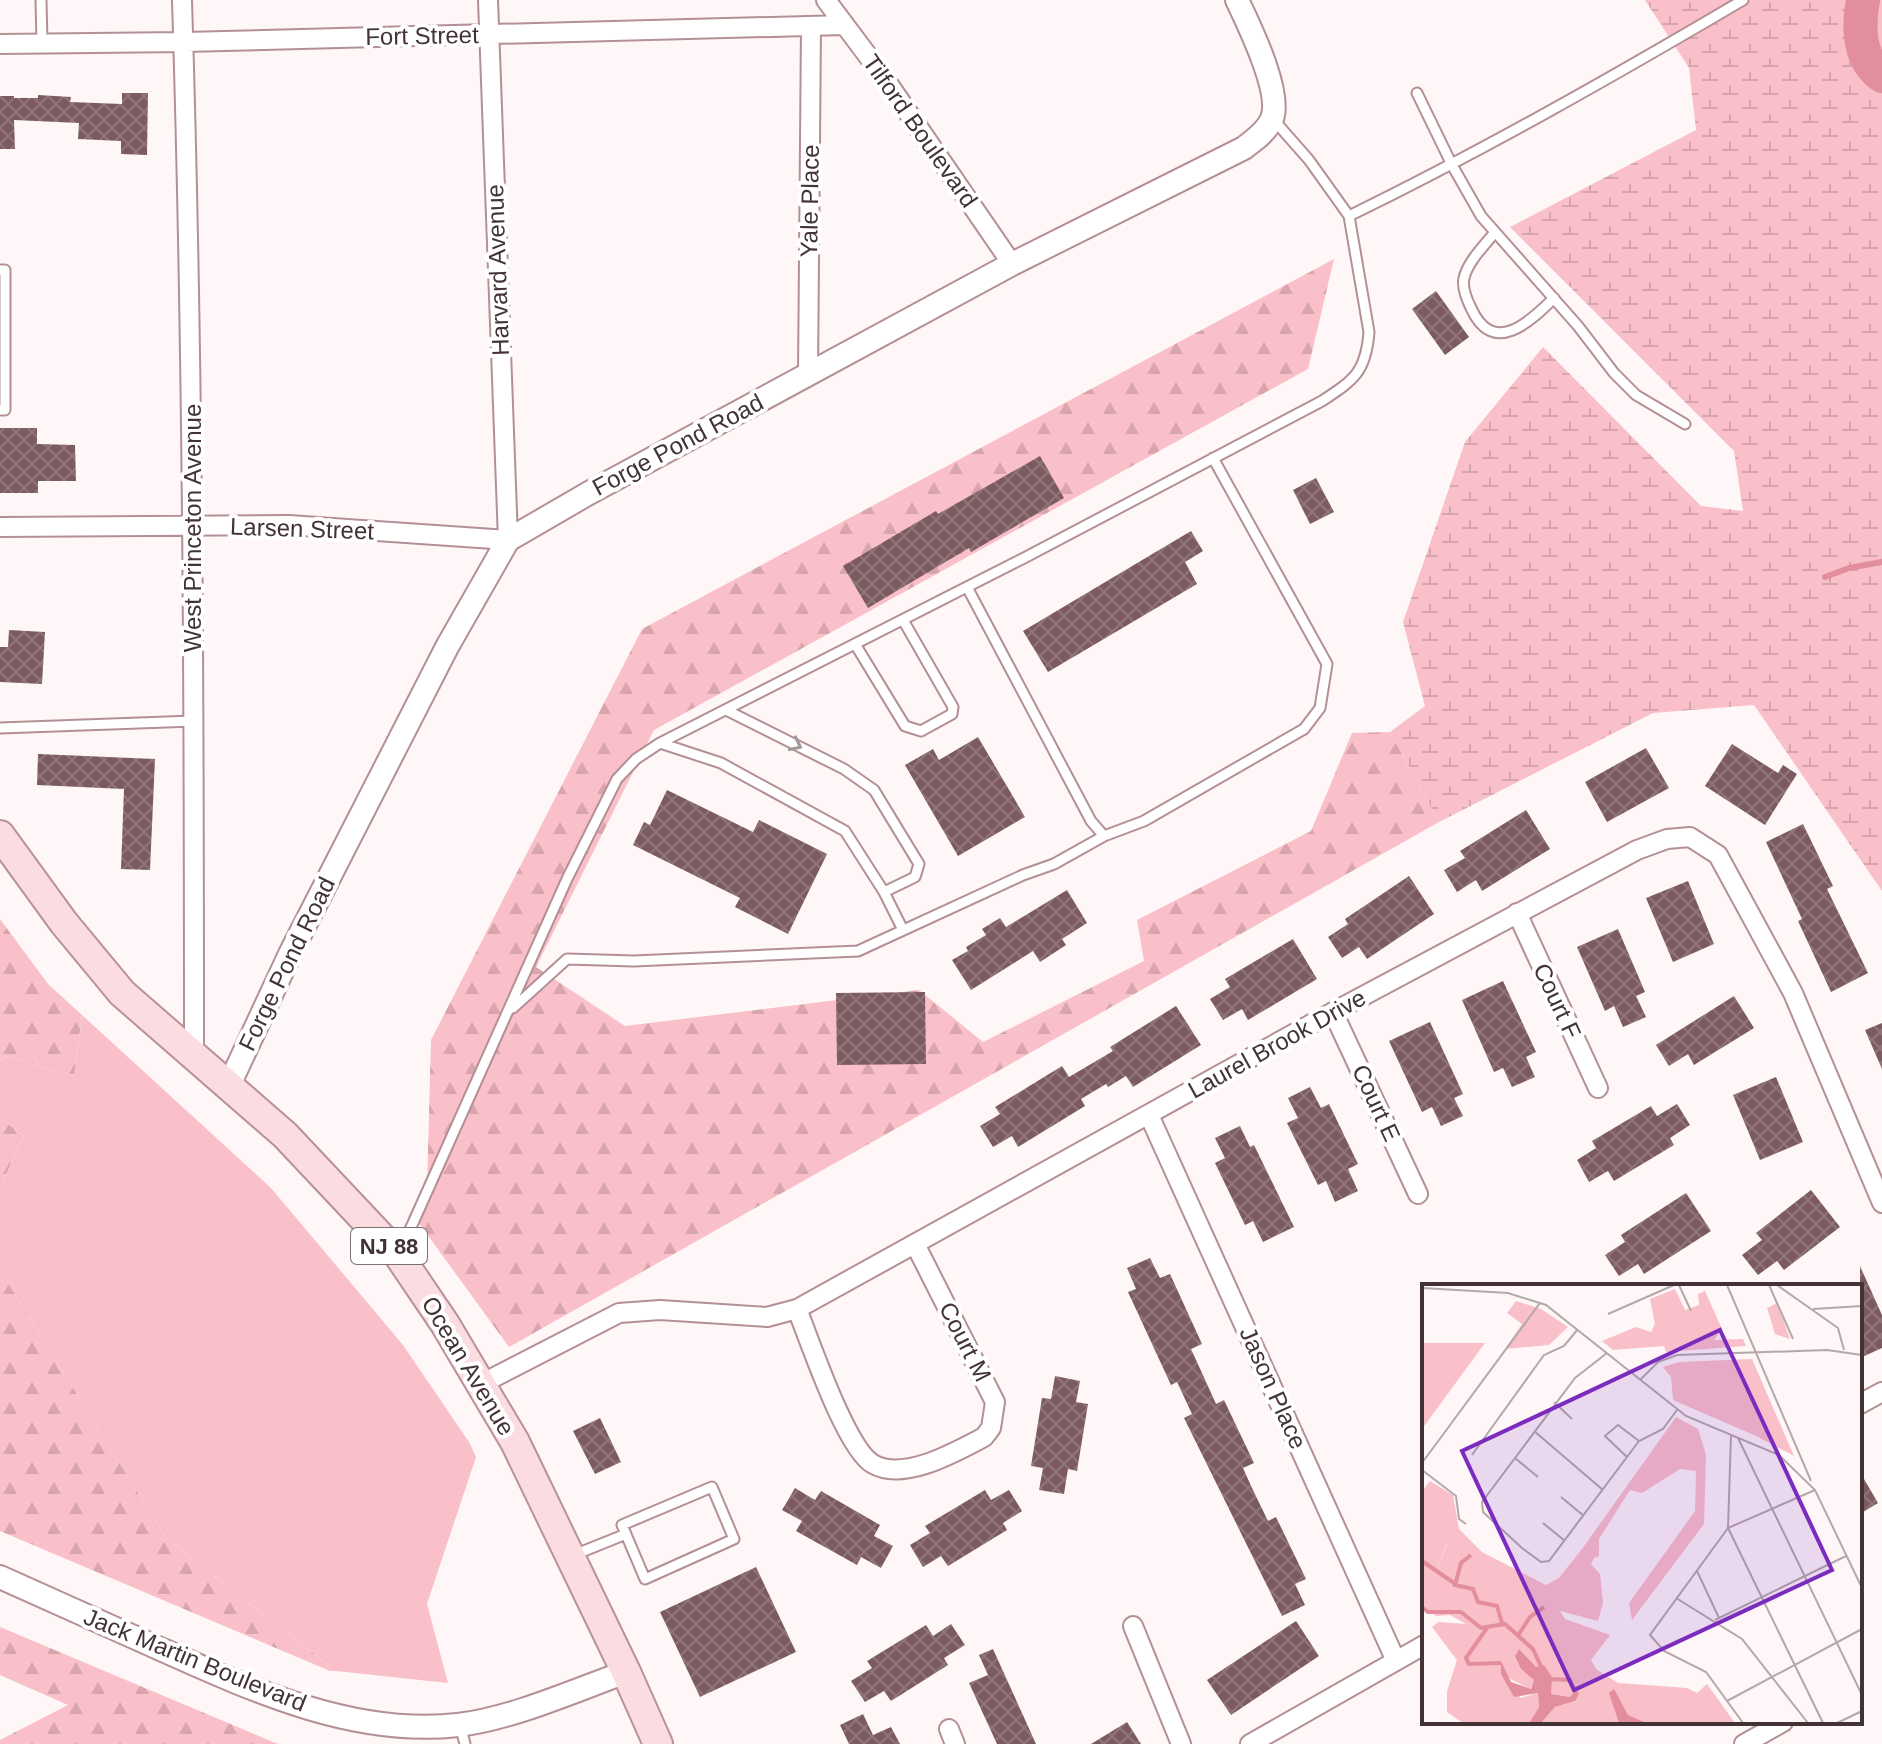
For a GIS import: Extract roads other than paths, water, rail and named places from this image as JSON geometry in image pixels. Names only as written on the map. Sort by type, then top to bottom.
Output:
[{"type":"main road","name":"Ocean Avenue","points":[[0,835],[64,923],[122,993],[285,1135],[399,1256],[445,1324],[515,1442],[658,1744]]},
{"type":"street","name":"West Princeton Avenue","points":[[182,0],[189,219],[193,525],[194,1055]]},
{"type":"street","name":"Harvard Avenue","points":[[488,0],[508,540]]},
{"type":"street","name":"Tilford Boulevard","points":[[826,0],[883,76],[1012,264]]},
{"type":"street","points":[[1237,0],[1270,79],[1274,100],[1273,119]]},
{"type":"street","name":"Fort Street","points":[[0,44],[845,25]]},
{"type":"street","name":"Yale Place","points":[[808,375],[811,26]]},
{"type":"street","name":"Forge Pond Road","points":[[229,1085],[312,910],[447,647],[508,540],[1012,264],[1244,148],[1261,135],[1273,119]]},
{"type":"street","name":"Larsen Street","points":[[0,527],[289,525],[508,540]]},
{"type":"street","name":"Laurel Brook Drive","points":[[481,1384],[619,1313],[660,1310],[767,1317],[797,1309],[1333,1012],[1637,850],[1667,839],[1690,837],[1718,855],[1793,993],[1882,1203]]},
{"type":"street","name":"Court F","points":[[1517,913],[1598,1088]]},
{"type":"street","name":"Court E","points":[[1333,1012],[1418,1194]]},
{"type":"street","name":"Jason Place","points":[[1149,1115],[1396,1661]]},
{"type":"street","name":"Court M","points":[[797,1309],[853,1443],[873,1464],[890,1469],[918,1467],[984,1437],[991,1428],[995,1402],[915,1244]]},
{"type":"street","points":[[1862,1403],[1882,1392]]},
{"type":"street","name":"Jack Martin Boulevard","points":[[0,1577],[233,1681],[328,1714],[403,1727],[462,1734],[626,1672]]},
{"type":"street","points":[[1133,1626],[1181,1744]]},
{"type":"street","points":[[1250,1744],[1422,1646]]},
{"type":"street","points":[[1744,1744],[1779,1724]]},
{"type":"lane","points":[[41,0],[42,43]]},
{"type":"lane","points":[[1349,216],[1452,165],[1743,0]]},
{"type":"lane","points":[[1417,93],[1481,216],[1554,298],[1614,373],[1636,395],[1685,424]]},
{"type":"lane","points":[[399,1256],[567,879],[617,779],[636,759],[660,743],[1322,401],[1354,380],[1368,351],[1369,332],[1349,216],[1309,160],[1273,119]]},
{"type":"lane","points":[[1495,232],[1472,262],[1463,280],[1475,318],[1489,329],[1501,333],[1513,332],[1530,322],[1554,298]]},
{"type":"lane","points":[[0,270],[5,270],[5,410],[0,410]]},
{"type":"lane","points":[[511,1010],[567,959],[634,961],[858,951],[1023,875],[1054,864],[1104,836],[1144,821],[1304,729],[1320,708],[1327,664],[1213,458]]},
{"type":"lane","points":[[967,587],[1091,821],[1104,836]]},
{"type":"lane","points":[[855,644],[905,726],[921,731],[952,714],[953,707],[903,620]]},
{"type":"lane","points":[[726,710],[844,769],[874,790],[919,864],[915,877],[884,892]]},
{"type":"lane","points":[[0,728],[194,721]]},
{"type":"lane","points":[[660,743],[721,763],[845,831],[884,892],[903,930]]},
{"type":"lane","points":[[712,1487],[734,1539],[645,1579],[626,1534],[622,1525],[712,1487]]},
{"type":"lane","points":[[571,1556],[626,1534]]},
{"type":"waterway","points":[[1863,0],[1860,21],[1864,51],[1874,69],[1882,76]]},
{"type":"waterway","points":[[1825,577],[1849,568],[1882,562]]}]
